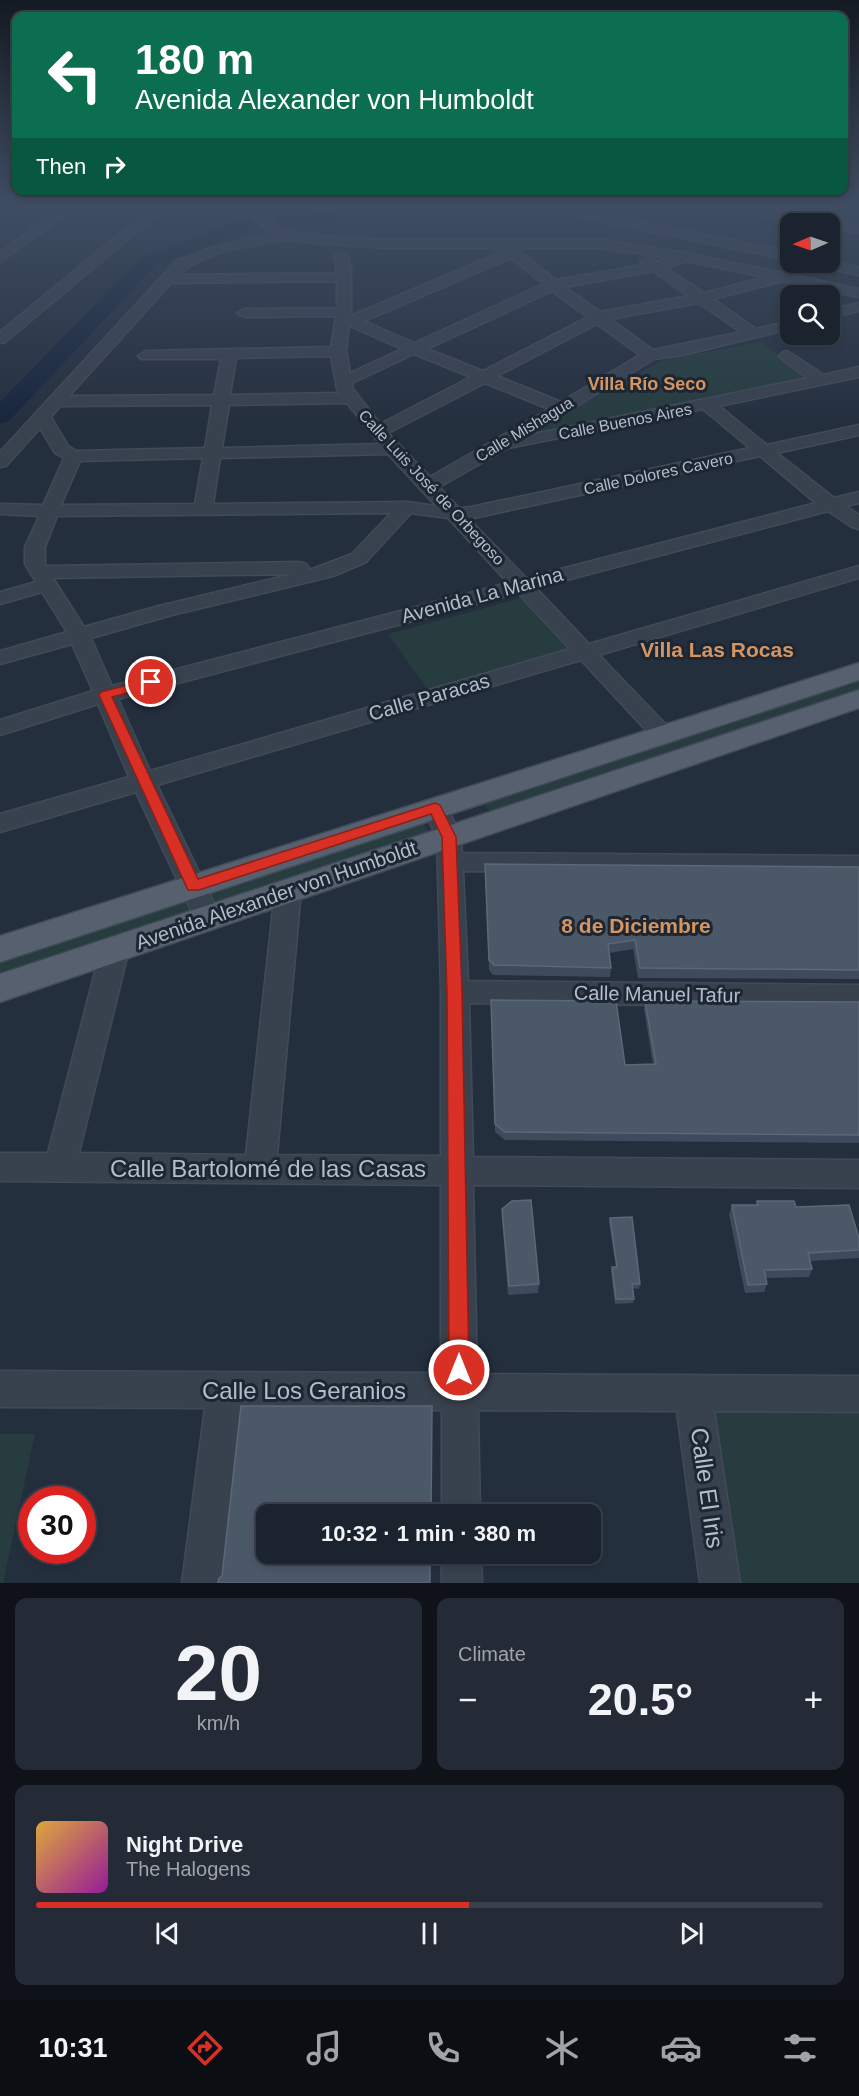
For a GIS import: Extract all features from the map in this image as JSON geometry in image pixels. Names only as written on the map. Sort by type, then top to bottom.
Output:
[{"type":"main road","name":"Avenida Alexander von Humboldt","points":[[0,949],[859,671]]},
{"type":"main road","name":"Avenida Alexander von Humboldt","points":[[0,988],[288,891],[449,850],[859,699]]},
{"type":"street","points":[[0,339],[74,278]]},
{"type":"street","name":"Calle Luis José de Orbegoso","points":[[168,279],[183,278]]},
{"type":"street","name":"Calle Luis José de Orbegoso","points":[[345,278],[346,319],[338,351],[345,389],[351,398],[378,432],[663,735]]},
{"type":"street","points":[[346,319],[439,278]]},
{"type":"street","points":[[545,278],[650,355]]},
{"type":"street","points":[[344,381],[554,285],[594,278]]},
{"type":"street","points":[[672,278],[754,334]]},
{"type":"street","points":[[378,432],[599,318],[702,298],[781,278]]},
{"type":"street","points":[[788,278],[859,293]]},
{"type":"street","points":[[0,462],[168,279]]},
{"type":"street","points":[[840,312],[859,307]]},
{"type":"street","points":[[244,313],[346,319],[559,407]]},
{"type":"street","name":"Calle Mishagua","points":[[429,485],[498,447],[559,407],[650,355],[780,327]]},
{"type":"street","points":[[146,356],[338,351]]},
{"type":"street","points":[[203,508],[229,354]]},
{"type":"street","points":[[787,356],[821,380]]},
{"type":"street","name":"Calle Buenos Aires","points":[[498,447],[859,372]]},
{"type":"street","points":[[56,401],[351,398]]},
{"type":"street","points":[[707,404],[831,504],[859,523]]},
{"type":"street","points":[[42,417],[61,449],[73,456],[393,448]]},
{"type":"street","name":"Calle Dolores Cavero","points":[[0,508],[50,511],[407,507],[456,514],[471,513],[859,430]]},
{"type":"street","points":[[73,456],[35,547],[35,564],[79,635],[143,781],[208,918]]},
{"type":"street","name":"Avenida La Marina","points":[[105,695],[859,497]]},
{"type":"street","points":[[0,658],[166,610],[337,567],[359,558],[407,507]]},
{"type":"street","points":[[0,598],[45,578],[337,567]]},
{"type":"street","name":"Calle Paracas","points":[[0,823],[859,572]]},
{"type":"street","points":[[0,728],[105,695]]},
{"type":"street","points":[[435,808],[449,850],[454,992],[461,1504]]},
{"type":"street","points":[[449,850],[859,865]]},
{"type":"street","points":[[260,1169],[288,891]]},
{"type":"street","points":[[60,1167],[115,950]]},
{"type":"street","name":"Calle Manuel Tafur","points":[[454,992],[859,996]]},
{"type":"street","name":"Calle Bartolomé de las Casas","points":[[0,1167],[859,1174]]},
{"type":"street","name":"Calle Los Geranios","points":[[0,1389],[859,1394]]},
{"type":"street","points":[[202,1583],[225,1390]]},
{"type":"street","name":"Calle El Iris","points":[[693,1393],[720,1583]]},
{"type":"street","points":[[461,1564],[462,1583]]},
{"type":"green space","points":[[761,342],[807,377],[528,434],[663,360]]},
{"type":"green space","points":[[522,598],[569,650],[428,690],[388,634]]},
{"type":"green space","points":[[859,678],[859,693],[492,814],[482,801]]},
{"type":"green space","points":[[420,820],[431,834],[0,977],[0,958]]},
{"type":"green space","points":[[705,1402],[859,1403],[859,1583],[731,1583]]},
{"type":"green space","points":[[0,1434],[35,1434],[24,1486],[18,1486],[18,1513],[3,1583],[0,1583]]},
{"type":"building","points":[[485,864],[859,867],[859,970],[640,968],[635,940],[608,944],[611,968],[494,965],[489,960]]},
{"type":"building","points":[[491,1000],[616,1001],[625,1065],[656,1064],[645,1001],[859,1002],[859,1135],[505,1132],[495,1124]]},
{"type":"building","points":[[531,1200],[539,1284],[509,1286],[502,1209],[512,1201]]},
{"type":"building","points":[[757,1201],[794,1201],[796,1207],[849,1205],[859,1238],[859,1250],[808,1253],[812,1269],[764,1270],[767,1284],[748,1285],[732,1205],[758,1205]]},
{"type":"building","points":[[632,1217],[640,1284],[632,1284],[634,1299],[616,1299],[612,1267],[617,1267],[610,1218]]},
{"type":"building","points":[[241,1406],[432,1406],[431,1504],[256,1504],[256,1564],[430,1564],[430,1583],[218,1583],[222,1576]]},
{"type":"waterway","points":[[0,416],[133,278]]},
{"type":"district","name":"Villa Río Seco","points":[[647,384]]},
{"type":"district","name":"Villa Las Rocas","points":[[717,650]]},
{"type":"district","name":"8 de Diciembre","points":[[636,926]]},
{"type":"route","points":[[151,682],[105,695],[193,886],[435,808],[449,837],[454,992],[459,1370]]}]
